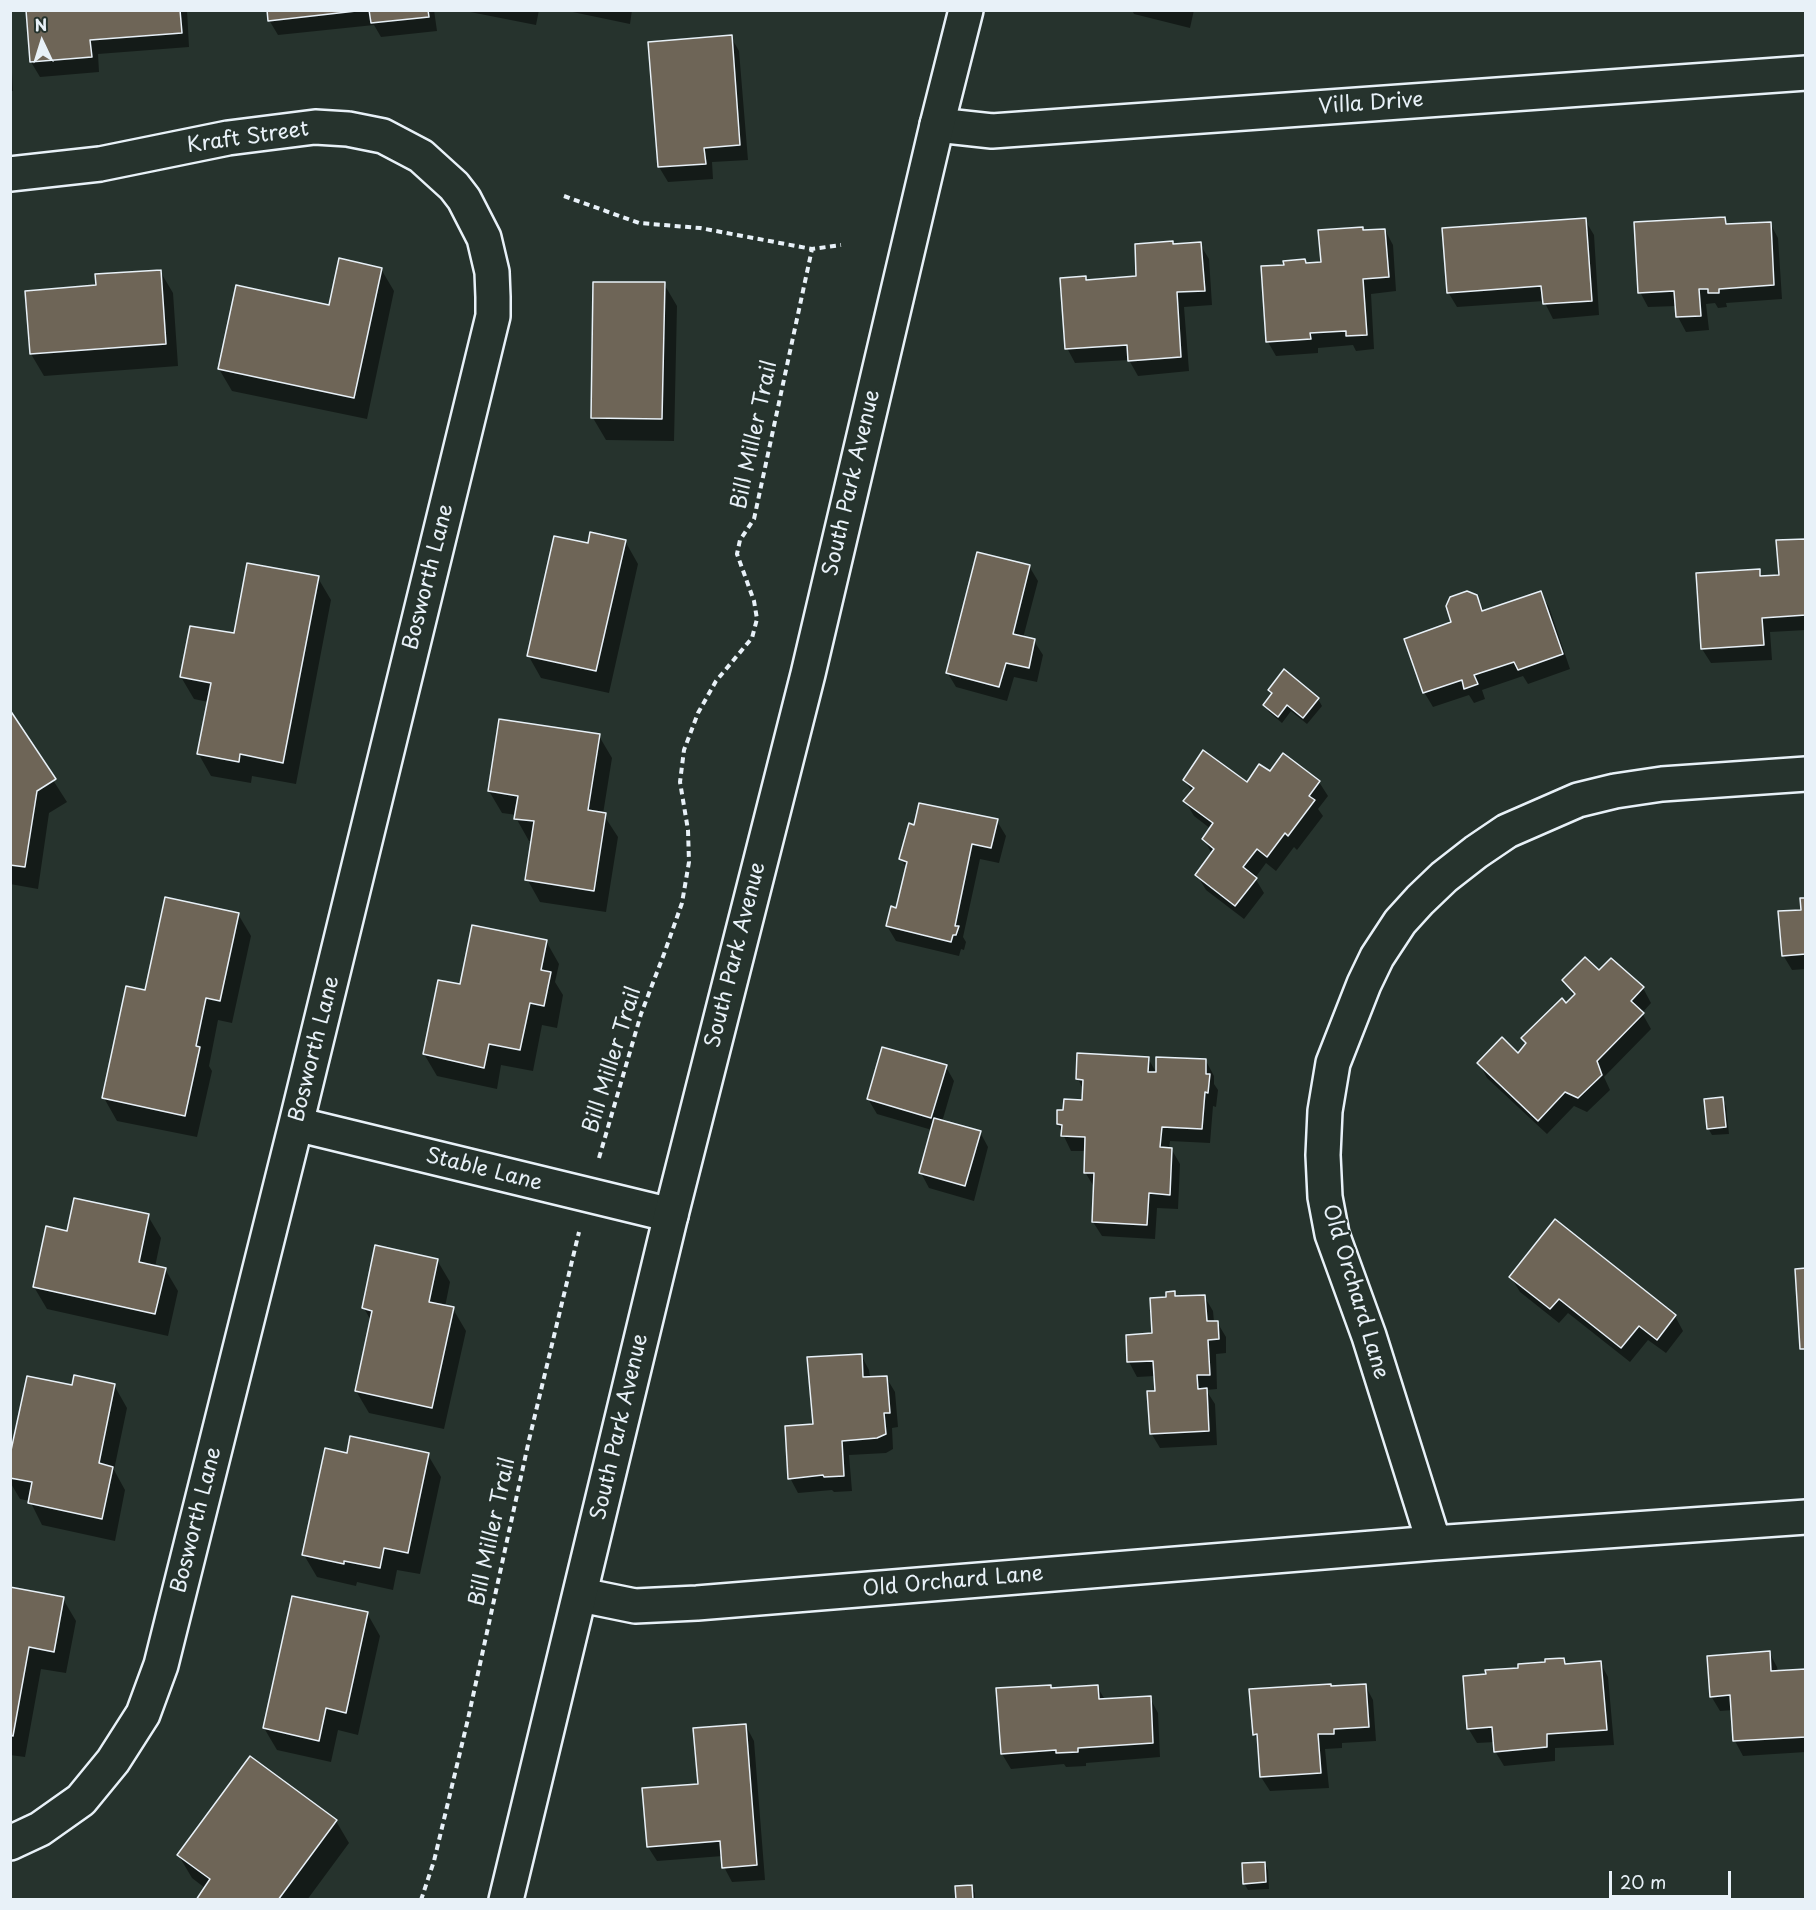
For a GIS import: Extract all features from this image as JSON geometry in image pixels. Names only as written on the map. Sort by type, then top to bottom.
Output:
[{"type":"street","name":"South Park Avenue","points":[[506,1899],[671,1215],[808,674],[966,10]]},
{"type":"street","name":"Villa Drive","points":[[937,126],[992,131],[1806,73]]},
{"type":"street","name":"Kraft Street","points":[[10,174],[100,164],[228,138],[315,128],[348,129],[382,136],[421,156],[454,186],[464,199]]},
{"type":"street","name":"Bosworth Lane","points":[[10,1843],[40,1829],[81,1800],[114,1761],[144,1714],[161,1665],[296,1124],[493,316],[490,261],[484,238],[464,199]]},
{"type":"street","name":"Old Orchard Lane","points":[[1434,1543],[1369,1336],[1332,1234],[1325,1197],[1323,1155],[1325,1111],[1333,1064],[1377,957],[1400,922],[1443,877],[1507,831],[1535,818],[1578,800],[1615,790],[1662,784],[1806,774]]},
{"type":"street","name":"Stable Lane","points":[[296,1124],[671,1215]]},
{"type":"street","name":"Old Orchard Lane","points":[[580,1595],[635,1606],[697,1603],[1434,1543],[1806,1517]]},
{"type":"path","points":[[564,196],[639,223],[700,228],[812,249],[841,245]]},
{"type":"path","name":"Bill Miller Trail","points":[[421,1899],[434,1861],[528,1440],[588,1195],[641,1014],[682,903],[690,862],[681,782],[684,750],[698,713],[716,681],[752,638],[757,619],[754,601],[738,554],[740,540],[754,519],[812,249]]},
{"type":"building","points":[[26,10],[180,10],[182,33],[90,40],[92,57],[30,62]]},
{"type":"building","points":[[267,10],[365,10],[268,21]]},
{"type":"building","points":[[369,10],[428,10],[429,17],[371,23]]},
{"type":"building","points":[[732,35],[740,145],[704,148],[706,164],[658,167],[648,42]]},
{"type":"building","points":[[1725,217],[1726,224],[1771,222],[1774,285],[1719,289],[1719,293],[1708,293],[1708,289],[1699,289],[1701,316],[1676,317],[1674,291],[1638,293],[1634,222]]},
{"type":"building","points":[[1586,218],[1592,301],[1543,304],[1541,286],[1447,293],[1442,228]]},
{"type":"building","points":[[1363,227],[1363,230],[1385,229],[1389,277],[1363,279],[1367,335],[1346,336],[1346,331],[1310,333],[1311,339],[1266,342],[1261,266],[1284,265],[1283,261],[1305,259],[1306,263],[1321,262],[1318,230]]},
{"type":"building","points":[[1173,241],[1173,244],[1201,242],[1205,291],[1177,292],[1181,357],[1128,361],[1127,345],[1065,349],[1060,278],[1086,276],[1086,280],[1136,276],[1135,244]]},
{"type":"building","points":[[339,258],[382,268],[354,398],[218,369],[236,285],[329,305]]},
{"type":"building","points":[[161,270],[166,344],[30,354],[25,291],[96,285],[95,274]]},
{"type":"building","points":[[593,282],[665,282],[662,419],[591,418]]},
{"type":"building","points":[[590,532],[626,540],[596,671],[527,656],[554,536],[588,543]]},
{"type":"building","points":[[1806,539],[1806,615],[1762,618],[1764,645],[1701,649],[1696,573],[1760,569],[1760,576],[1779,575],[1776,540]]},
{"type":"building","points":[[977,552],[1030,565],[1013,634],[1035,639],[1029,668],[1006,663],[999,687],[946,673]]},
{"type":"building","points":[[247,563],[319,576],[283,763],[240,754],[239,762],[197,754],[211,683],[180,677],[190,626],[234,633]]},
{"type":"building","points":[[1467,591],[1477,595],[1482,611],[1541,591],[1563,654],[1518,670],[1514,662],[1474,675],[1478,684],[1464,689],[1462,680],[1423,693],[1404,639],[1451,622],[1446,606],[1450,597]]},
{"type":"building","points":[[1284,669],[1319,698],[1303,718],[1287,705],[1278,717],[1263,705],[1272,693],[1268,690]]},
{"type":"building","points":[[10,710],[56,779],[37,791],[25,867],[10,865]]},
{"type":"building","points":[[499,719],[600,734],[588,810],[606,813],[594,891],[525,880],[534,821],[514,819],[518,796],[488,791]]},
{"type":"building","points":[[1203,750],[1247,782],[1259,764],[1270,771],[1283,753],[1320,781],[1309,796],[1315,800],[1288,836],[1285,833],[1267,857],[1257,849],[1243,867],[1257,878],[1235,906],[1195,875],[1214,849],[1202,839],[1213,823],[1183,801],[1194,788],[1183,780]]},
{"type":"building","points":[[919,803],[998,819],[991,848],[972,844],[955,926],[959,926],[951,942],[886,926],[891,906],[896,908],[907,862],[899,859],[909,823],[914,825]]},
{"type":"building","points":[[165,897],[239,913],[220,1001],[206,998],[196,1046],[200,1047],[185,1116],[102,1098],[126,986],[145,990]]},
{"type":"building","points":[[1800,898],[1806,898],[1806,954],[1782,956],[1778,911],[1801,910]]},
{"type":"building","points":[[472,925],[547,940],[541,970],[551,972],[544,1006],[530,1003],[520,1050],[489,1044],[484,1068],[423,1054],[438,980],[460,984]]},
{"type":"building","points":[[1585,957],[1599,970],[1611,958],[1644,987],[1631,1001],[1644,1013],[1597,1061],[1602,1075],[1578,1098],[1565,1092],[1538,1121],[1477,1063],[1502,1037],[1518,1053],[1526,1043],[1521,1038],[1562,998],[1566,1003],[1575,994],[1562,980]]},
{"type":"building","points":[[882,1047],[947,1065],[931,1118],[867,1099]]},
{"type":"building","points":[[1077,1053],[1149,1057],[1148,1072],[1156,1072],[1156,1057],[1206,1059],[1206,1074],[1210,1074],[1208,1093],[1205,1092],[1202,1129],[1162,1127],[1160,1147],[1172,1148],[1170,1195],[1149,1193],[1147,1225],[1092,1222],[1094,1173],[1084,1173],[1085,1137],[1061,1136],[1062,1125],[1057,1124],[1057,1110],[1063,1110],[1064,1099],[1082,1100],[1083,1080],[1076,1079]]},
{"type":"building","points":[[1723,1097],[1726,1127],[1707,1129],[1704,1099]]},
{"type":"building","points":[[934,1118],[981,1131],[965,1186],[919,1173]]},
{"type":"building","points":[[74,1198],[149,1214],[139,1262],[166,1268],[155,1314],[33,1287],[46,1226],[67,1231]]},
{"type":"building","points":[[1555,1219],[1676,1315],[1657,1340],[1639,1326],[1621,1348],[1559,1299],[1550,1309],[1509,1277]]},
{"type":"building","points":[[375,1245],[438,1259],[429,1302],[454,1307],[432,1408],[355,1391],[372,1311],[362,1308]]},
{"type":"building","points":[[1806,1268],[1806,1349],[1800,1349],[1795,1269]]},
{"type":"building","points":[[1175,1291],[1175,1296],[1205,1295],[1207,1321],[1218,1321],[1219,1339],[1208,1340],[1210,1375],[1197,1375],[1198,1389],[1207,1388],[1209,1431],[1150,1434],[1147,1391],[1155,1391],[1153,1361],[1127,1362],[1126,1335],[1152,1333],[1150,1298],[1166,1297],[1166,1292]]},
{"type":"building","points":[[862,1354],[863,1377],[887,1376],[890,1413],[884,1413],[886,1434],[877,1438],[842,1441],[844,1476],[824,1477],[823,1475],[788,1479],[785,1426],[813,1424],[807,1357]]},
{"type":"building","points":[[74,1375],[115,1384],[99,1463],[113,1467],[102,1519],[28,1503],[32,1482],[10,1478],[10,1455],[27,1376],[72,1385]]},
{"type":"building","points":[[350,1436],[429,1453],[408,1553],[384,1548],[380,1568],[344,1561],[344,1564],[302,1555],[325,1448],[347,1453]]},
{"type":"building","points":[[10,1587],[64,1597],[54,1652],[29,1647],[13,1736],[10,1735]]},
{"type":"building","points":[[292,1596],[368,1612],[346,1713],[326,1708],[319,1741],[263,1728]]},
{"type":"building","points":[[1770,1651],[1771,1671],[1806,1669],[1806,1737],[1733,1741],[1730,1695],[1710,1697],[1707,1656]]},
{"type":"building","points":[[1564,1658],[1565,1664],[1601,1661],[1607,1730],[1547,1734],[1547,1747],[1494,1752],[1492,1727],[1467,1729],[1463,1676],[1486,1674],[1485,1670],[1518,1668],[1518,1664],[1545,1662],[1545,1659]]},
{"type":"building","points":[[1331,1684],[1331,1686],[1366,1684],[1369,1727],[1334,1729],[1334,1734],[1318,1734],[1321,1773],[1260,1777],[1257,1734],[1253,1735],[1249,1689]]},
{"type":"building","points":[[1051,1685],[1051,1688],[1098,1685],[1099,1699],[1151,1696],[1153,1743],[1078,1748],[1078,1752],[1056,1753],[1056,1750],[1001,1754],[996,1688]]},
{"type":"building","points":[[746,1724],[757,1865],[722,1868],[720,1841],[647,1847],[642,1788],[698,1784],[693,1728]]},
{"type":"building","points":[[250,1756],[337,1820],[278,1900],[196,1900],[210,1879],[177,1855]]},
{"type":"building","points":[[1265,1862],[1266,1882],[1243,1884],[1242,1863]]},
{"type":"building","points":[[972,1885],[973,1900],[956,1900],[955,1886]]}]
